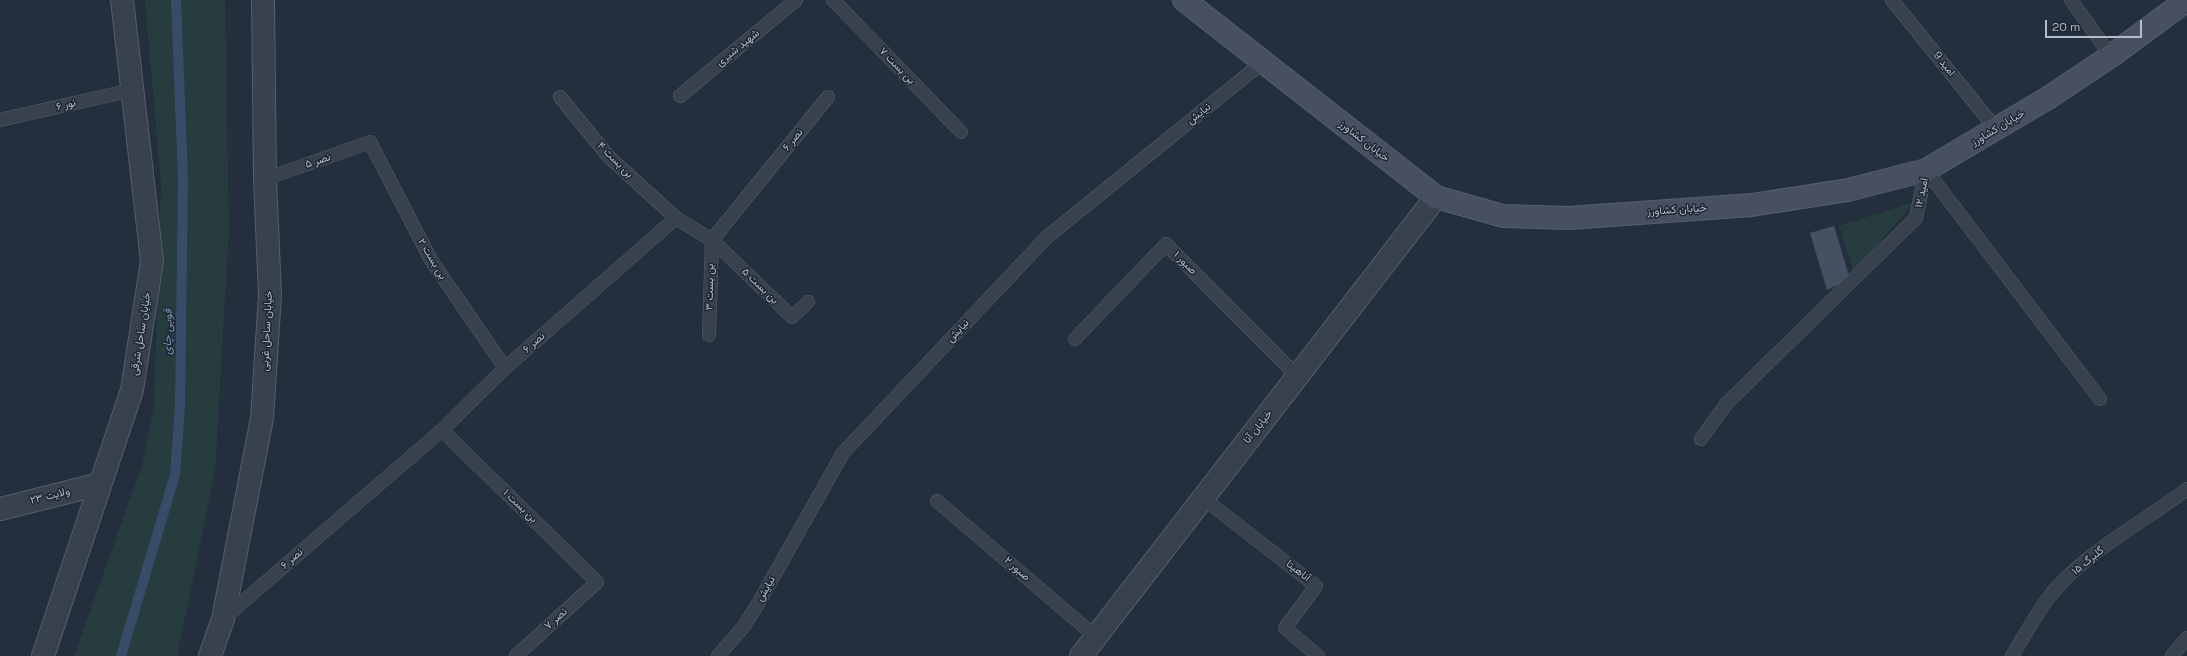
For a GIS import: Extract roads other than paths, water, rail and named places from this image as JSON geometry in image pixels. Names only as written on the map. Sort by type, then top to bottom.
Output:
[{"type":"main road","name":"خیابان کشاورز","points":[[1184,0],[1436,197],[1503,216],[1569,218],[1752,205],[1848,190],[1926,170],[2048,98],[2111,56],[2187,0]]},
{"type":"street","name":"خیابان ساحل شرقی","points":[[44,656],[132,390],[152,261],[122,0]]},
{"type":"street","name":"خیابان ساحل غربی","points":[[210,656],[223,618],[262,418],[270,295],[265,179],[263,0]]},
{"type":"street","name":"خیابان آنا","points":[[1081,656],[1436,197]]},
{"type":"street","name":"ولایت ۲۳","points":[[0,509],[100,484]]},
{"type":"lane","name":"شهید شیری","points":[[680,96],[796,0]]},
{"type":"lane","name":"بن بست ۷","points":[[833,0],[961,132]]},
{"type":"lane","name":"امید 9","points":[[1892,0],[1996,129]]},
{"type":"lane","points":[[2071,0],[2111,56]]},
{"type":"lane","name":"نیایش","points":[[718,656],[744,626],[759,602],[843,453],[1047,238],[1263,62]]},
{"type":"lane","name":"نور ۶","points":[[0,120],[132,90]]},
{"type":"lane","name":"بن بست ۴","points":[[560,97],[609,157],[676,218]]},
{"type":"lane","name":"نصر ۶","points":[[712,240],[828,97]]},
{"type":"lane","name":"نصر ۵","points":[[265,179],[370,142]]},
{"type":"lane","name":"بن بست ۲","points":[[370,142],[431,260],[506,368]]},
{"type":"lane","name":"امید ۱۲","points":[[1926,170],[2100,399]]},
{"type":"lane","name":"امید ۱۲","points":[[1701,439],[1726,404],[1916,218],[1926,170]]},
{"type":"lane","points":[[676,218],[712,240]]},
{"type":"lane","name":"نصر ۶","points":[[223,618],[442,430],[506,368],[676,218]]},
{"type":"lane","name":"بن بست ۵","points":[[712,240],[792,317],[808,302]]},
{"type":"lane","name":"بن بست ۳","points":[[709,335],[712,240]]},
{"type":"lane","name":"صبور ۱","points":[[1075,339],[1166,244],[1297,376]]},
{"type":"lane","name":"بن بست ۱","points":[[442,430],[597,582]]},
{"type":"lane","name":"گلبرگ ۱۵","points":[[2012,656],[2046,601],[2068,577],[2091,557],[2187,489]]},
{"type":"lane","name":"آناهیتا","points":[[1203,498],[1316,586],[1285,628],[1318,656]]},
{"type":"lane","name":"صبور ۲","points":[[938,500],[1096,637]]},
{"type":"lane","name":"نصر ۷","points":[[516,656],[597,582]]},
{"type":"lane","points":[[2172,656],[2187,638]]},
{"type":"waterway","name":"قوبی چای","points":[[121,656],[175,475],[180,406],[183,179],[176,0]]}]
